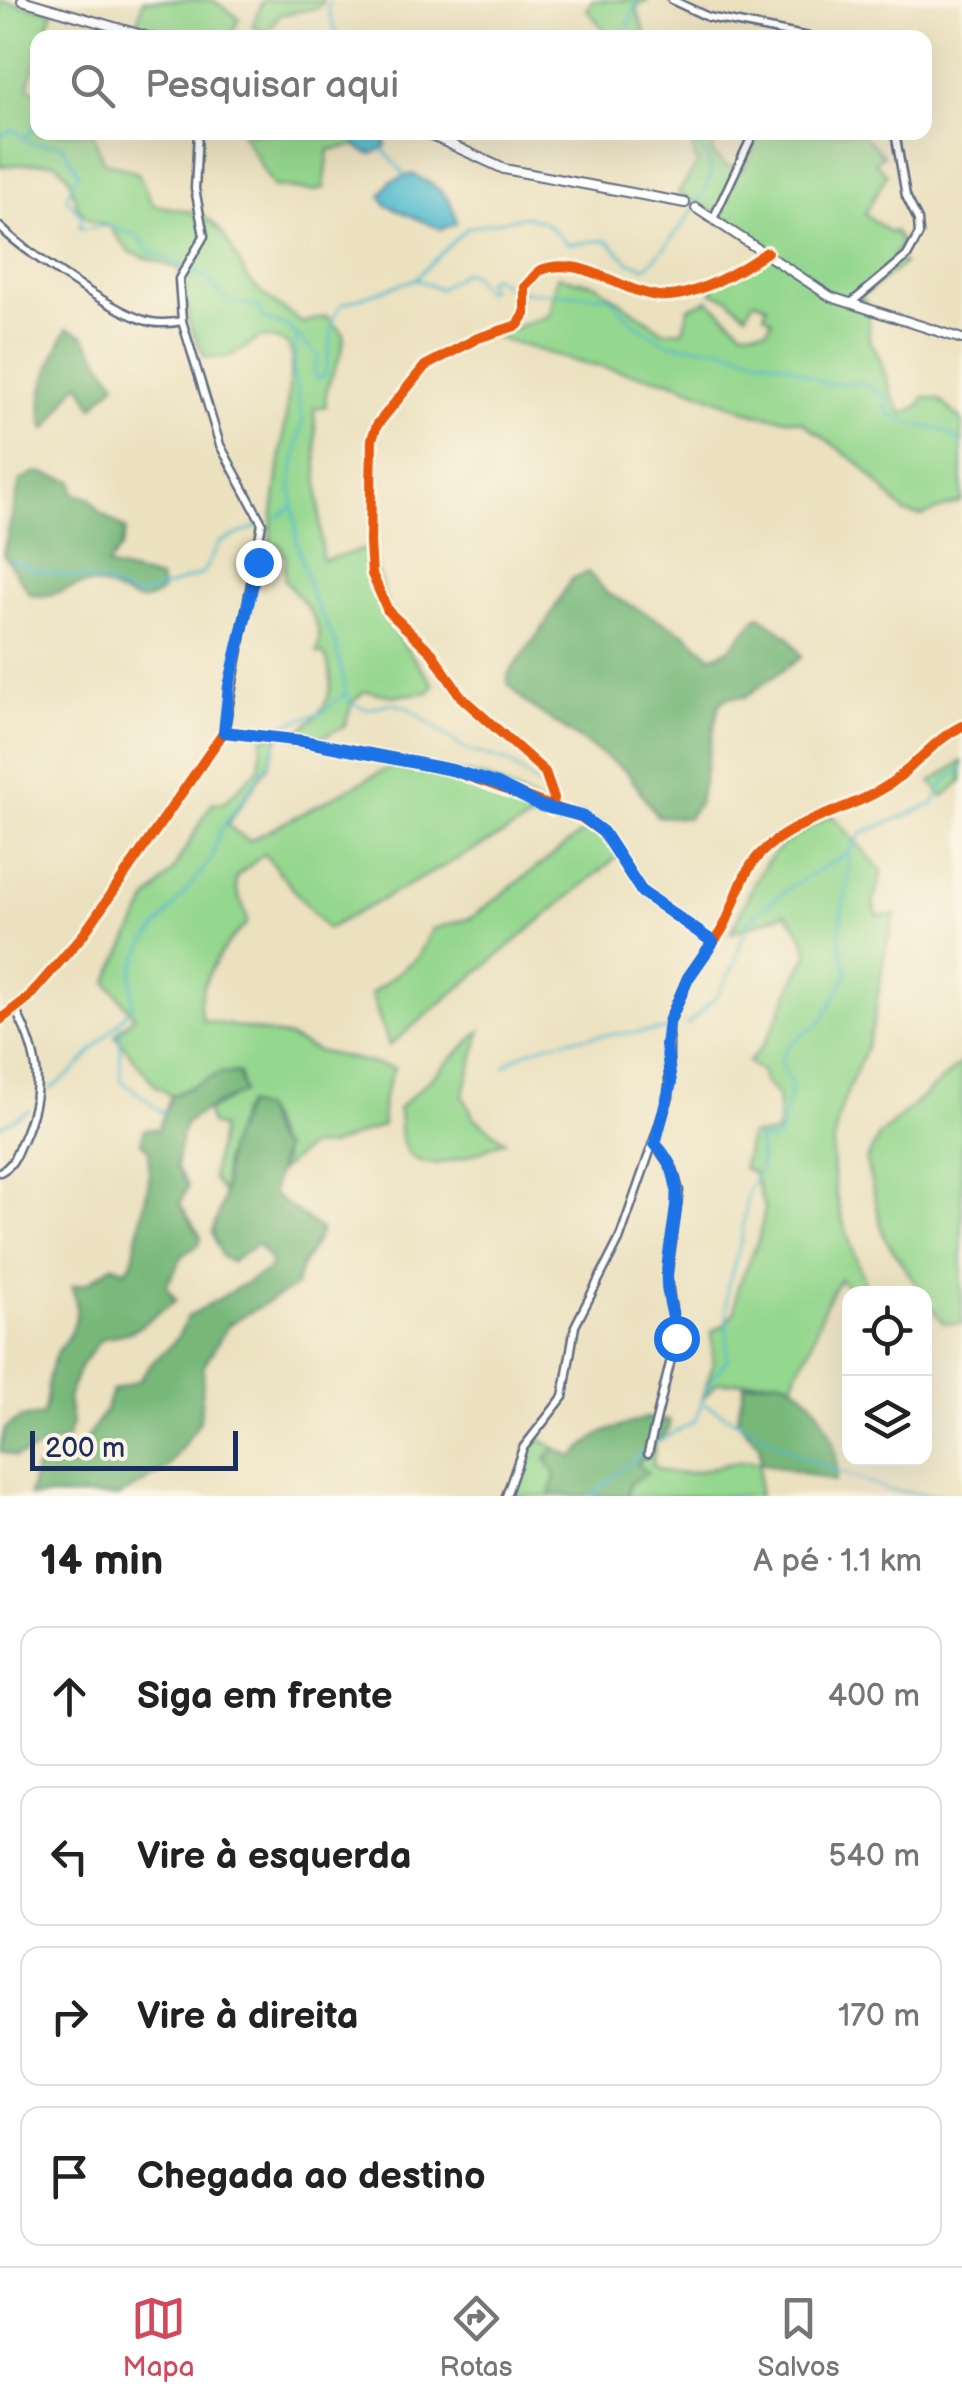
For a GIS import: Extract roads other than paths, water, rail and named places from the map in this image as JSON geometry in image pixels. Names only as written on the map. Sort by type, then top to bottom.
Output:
[{"type":"street","points":[[22,0],[125,30]]},
{"type":"street","points":[[672,0],[708,17],[774,30]]},
{"type":"street","points":[[0,1020],[16,1010],[83,935],[224,732],[262,523],[220,445],[182,322],[180,274],[204,236],[195,190],[198,140]]},
{"type":"street","points":[[441,140],[504,169],[685,203],[714,217],[823,292],[962,339]]},
{"type":"street","points":[[714,217],[750,140]]},
{"type":"street","points":[[850,304],[907,256],[919,234],[918,220],[906,196],[896,140]]},
{"type":"street","points":[[0,227],[26,250],[126,312],[152,322],[182,322]]},
{"type":"street","points":[[551,809],[554,798],[545,772],[460,696],[432,654],[388,611],[371,559],[372,434],[425,366],[478,338],[518,325],[524,314],[525,288],[539,271],[568,266],[666,296],[691,290],[766,252]]},
{"type":"street","points":[[506,1496],[523,1448],[563,1397],[576,1326],[619,1240],[631,1197],[655,1144],[671,1083],[666,1045],[669,1022],[688,978],[723,929],[741,878],[764,850],[803,824],[890,784],[931,744],[962,726]]},
{"type":"street","points":[[224,732],[452,770],[498,784],[595,824],[642,892],[713,942]]},
{"type":"street","points":[[0,1172],[13,1163],[38,1104],[35,1055],[16,1010]]},
{"type":"street","points":[[648,1453],[676,1338],[667,1285],[679,1191],[673,1169],[655,1144]]},
{"type":"water","points":[[354,140],[385,140],[386,146],[373,154]]},
{"type":"water","points":[[412,174],[436,187],[448,199],[456,224],[441,229],[386,205],[381,195],[391,181]]},
{"type":"waterway","points":[[331,0],[327,7],[335,30]]},
{"type":"waterway","points":[[626,30],[638,0]]},
{"type":"waterway","points":[[0,136],[14,130],[31,143],[62,145],[78,172],[66,198],[82,216],[79,229],[109,226],[140,237],[149,251],[206,277],[228,302],[258,306],[262,318],[288,327],[318,356],[313,375],[318,379],[325,375],[334,317],[342,304],[415,279],[467,228],[526,216],[544,222],[569,244],[607,240],[629,262],[646,267],[686,220],[710,178],[710,164],[698,140]]},
{"type":"waterway","points":[[24,139],[30,132]]},
{"type":"waterway","points":[[381,147],[405,175]]},
{"type":"waterway","points":[[416,279],[439,289],[464,272],[473,276],[484,291],[490,289],[486,281],[493,276],[512,291],[609,296],[635,324],[669,344],[721,348],[789,365],[826,384],[861,382],[888,397],[886,410],[895,417],[945,432],[962,445]]},
{"type":"waterway","points":[[296,338],[293,372],[303,420],[291,482],[297,542],[312,597],[336,644],[348,702],[368,709],[390,703],[407,707],[464,749],[508,762],[552,796]]},
{"type":"waterway","points":[[277,518],[291,508]]},
{"type":"waterway","points":[[9,559],[35,570],[96,581],[136,597],[202,574],[220,542],[265,523]]},
{"type":"waterway","points":[[278,734],[284,725],[323,712],[346,693]]},
{"type":"waterway","points":[[50,1089],[74,1071],[132,1007],[132,972],[145,943],[212,858],[219,832],[269,762],[276,742]]},
{"type":"waterway","points":[[687,1025],[717,996],[734,966],[747,922],[790,887],[848,853],[862,833],[934,804],[945,780],[962,769]]},
{"type":"waterway","points":[[653,1444],[695,1421],[709,1383],[727,1359],[727,1289],[741,1241],[748,1191],[761,1165],[758,1138],[770,1141],[779,1136],[792,1086],[780,1063],[787,1047],[822,1021],[848,972],[840,939],[848,853]]},
{"type":"waterway","points":[[120,1025],[121,1080],[164,1114]]},
{"type":"waterway","points":[[505,1066],[521,1055],[562,1041],[674,1029]]},
{"type":"waterway","points":[[38,1101],[45,1094]]},
{"type":"waterway","points":[[0,1126],[29,1110]]},
{"type":"waterway","points":[[705,1404],[807,1459],[888,1490],[945,1496]]},
{"type":"waterway","points":[[591,1496],[646,1449]]}]
